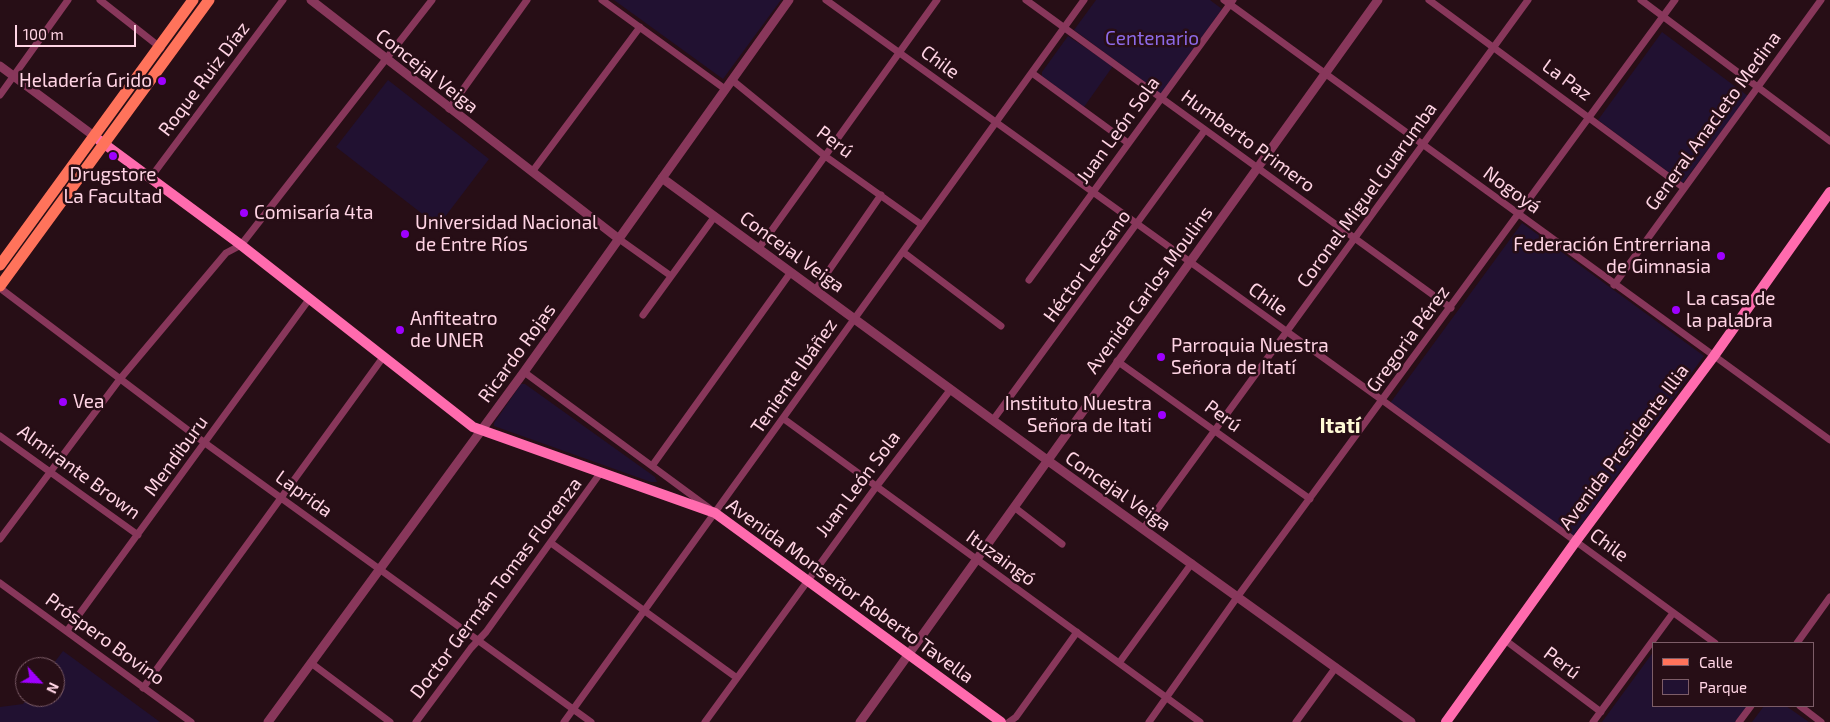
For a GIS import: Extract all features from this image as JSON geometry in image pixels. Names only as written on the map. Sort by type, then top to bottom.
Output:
[{"type":"main road","points":[[0,287],[99,140],[164,50],[193,0]]},
{"type":"main road","points":[[164,50],[209,0]]},
{"type":"main road","points":[[0,265],[99,140]]},
{"type":"main road","name":"Avenida Monseñor Roberto Tavella","points":[[99,140],[151,177],[310,298],[460,418],[482,430],[716,513],[1001,722]]},
{"type":"main road","name":"Avenida Presidente Illia","points":[[1446,722],[1576,541],[1714,356],[1830,192]]},
{"type":"street","points":[[0,95],[68,0]]},
{"type":"street","points":[[100,0],[164,50]]},
{"type":"street","name":"Roque Ruiz Díaz","points":[[151,177],[283,0]]},
{"type":"street","name":"Concejal Veiga","points":[[311,0],[385,60],[619,239]]},
{"type":"street","points":[[0,539],[120,379],[226,253],[241,245],[432,0]]},
{"type":"street","points":[[449,109],[527,0]]},
{"type":"street","points":[[602,0],[725,89]]},
{"type":"street","name":"Ricardo Rojas","points":[[268,722],[524,372],[789,0]]},
{"type":"street","name":"Chile","points":[[826,0],[1382,400],[1714,642]]},
{"type":"street","points":[[759,248],[937,0]]},
{"type":"street","name":"Humberto Primero","points":[[1026,0],[1451,308]]},
{"type":"street","name":"Teniente Ibáñez","points":[[564,722],[1084,0]]},
{"type":"street","name":"Avenida Carlos Moulins","points":[[860,722],[1256,167],[1378,0]]},
{"type":"street","name":"La Paz","points":[[1429,0],[1684,188]]},
{"type":"street","name":"Coronel Miguel Guarumba","points":[[1143,529],[1288,333],[1528,0]]},
{"type":"street","points":[[1642,0],[1830,141]]},
{"type":"street","name":"Gregoria Pérez","points":[[1149,722],[1238,596],[1675,0]]},
{"type":"street","name":"General Anacleto Medina","points":[[1614,285],[1821,0]]},
{"type":"street","name":"Nogoyá","points":[[1229,1],[1518,215],[1830,440]]},
{"type":"street","name":"Juan León Sola","points":[[1028,280],[1161,98],[1229,1]]},
{"type":"street","points":[[532,172],[640,27]]},
{"type":"street","points":[[0,66],[99,140]]},
{"type":"street","points":[[1032,73],[1128,143]]},
{"type":"street","name":"Perú","points":[[732,80],[825,156],[922,225]]},
{"type":"street","name":"Héctor Lescano","points":[[994,420],[1205,130]]},
{"type":"street","name":"Concejal Veiga","points":[[662,178],[1047,460],[1411,722]]},
{"type":"street","points":[[816,289],[882,195]]},
{"type":"street","points":[[643,315],[715,216]]},
{"type":"street","points":[[619,239],[671,276]]},
{"type":"street","points":[[903,252],[1001,326]]},
{"type":"street","points":[[652,466],[791,272]]},
{"type":"street","name":"Laprida","points":[[0,287],[205,443],[591,722]]},
{"type":"street","name":"Mendiburu","points":[[67,631],[310,298]]},
{"type":"street","points":[[143,688],[384,356]]},
{"type":"street","name":"Perú","points":[[1118,361],[1310,499]]},
{"type":"street","points":[[524,372],[716,513]]},
{"type":"street","name":"Juan León Sola","points":[[705,722],[807,580],[951,389]]},
{"type":"street","name":"Ituzaingó","points":[[784,419],[1200,722]]},
{"type":"street","name":"Almirante Brown","points":[[0,436],[138,535]]},
{"type":"street","name":"Doctor Germán Tomas Florenza","points":[[416,722],[551,543],[601,472]]},
{"type":"street","points":[[1014,507],[1062,544]]},
{"type":"street","points":[[551,543],[737,678]]},
{"type":"street","points":[[1119,663],[1192,563]]},
{"type":"street","name":"Próspero Bovino","points":[[0,583],[190,722]]},
{"type":"street","points":[[1797,642],[1830,597]]},
{"type":"street","points":[[1593,722],[1673,613]]},
{"type":"street","points":[[1009,722],[1016,717],[1077,632]]},
{"type":"street","name":"Perú","points":[[1505,640],[1601,712]]},
{"type":"street","points":[[311,664],[390,722]]},
{"type":"street","points":[[1296,722],[1336,667]]},
{"type":"street","points":[[1739,722],[1750,707]]},
{"type":"street","points":[[1801,707],[1821,722]]},
{"type":"green space","points":[[614,0],[781,0],[723,79]]},
{"type":"green space","name":"Centenario","points":[[1096,0],[1210,0],[1222,9],[1161,94],[1074,30]]},
{"type":"green space","points":[[1662,32],[1748,96],[1683,183],[1598,120]]},
{"type":"green space","name":"Centenario","points":[[1068,36],[1113,66],[1084,107],[1042,76],[1042,72]]},
{"type":"green space","points":[[388,80],[489,159],[438,226],[336,147]]},
{"type":"green space","points":[[1522,223],[1704,356],[1570,540],[1388,406]]},
{"type":"green space","points":[[521,384],[525,384],[655,477],[657,482],[651,482],[494,426],[494,423]]},
{"type":"green space","points":[[63,651],[160,722],[0,722],[0,707],[15,705],[15,707],[65,707],[65,657],[58,657]]},
{"type":"green space","points":[[1652,654],[1652,707],[1746,707],[1735,722],[1602,722]]},
{"type":"green space","points":[[1763,707],[1787,707],[1809,722],[1752,722]]},
{"type":"place","name":"Heladería Grido","points":[[162,81]]},
{"type":"place","name":"Drugstore La Facultad","points":[[113,156]]},
{"type":"place","name":"Comisaría 4ta","points":[[244,213]]},
{"type":"place","name":"Universidad Nacional de Entre Ríos","points":[[405,234]]},
{"type":"place","name":"Federación Entrerriana de Gimnasia","points":[[1721,256]]},
{"type":"place","name":"La casa de la palabra","points":[[1676,310]]},
{"type":"place","name":"Anfiteatro de UNER","points":[[400,330]]},
{"type":"place","name":"Parroquia Nuestra Señora de Itatí","points":[[1161,357]]},
{"type":"place","name":"Vea","points":[[63,402]]},
{"type":"place","name":"Instituto Nuestra Señora de Itati","points":[[1162,415]]},
{"type":"district","name":"Itatí","points":[[1340,426]]}]
